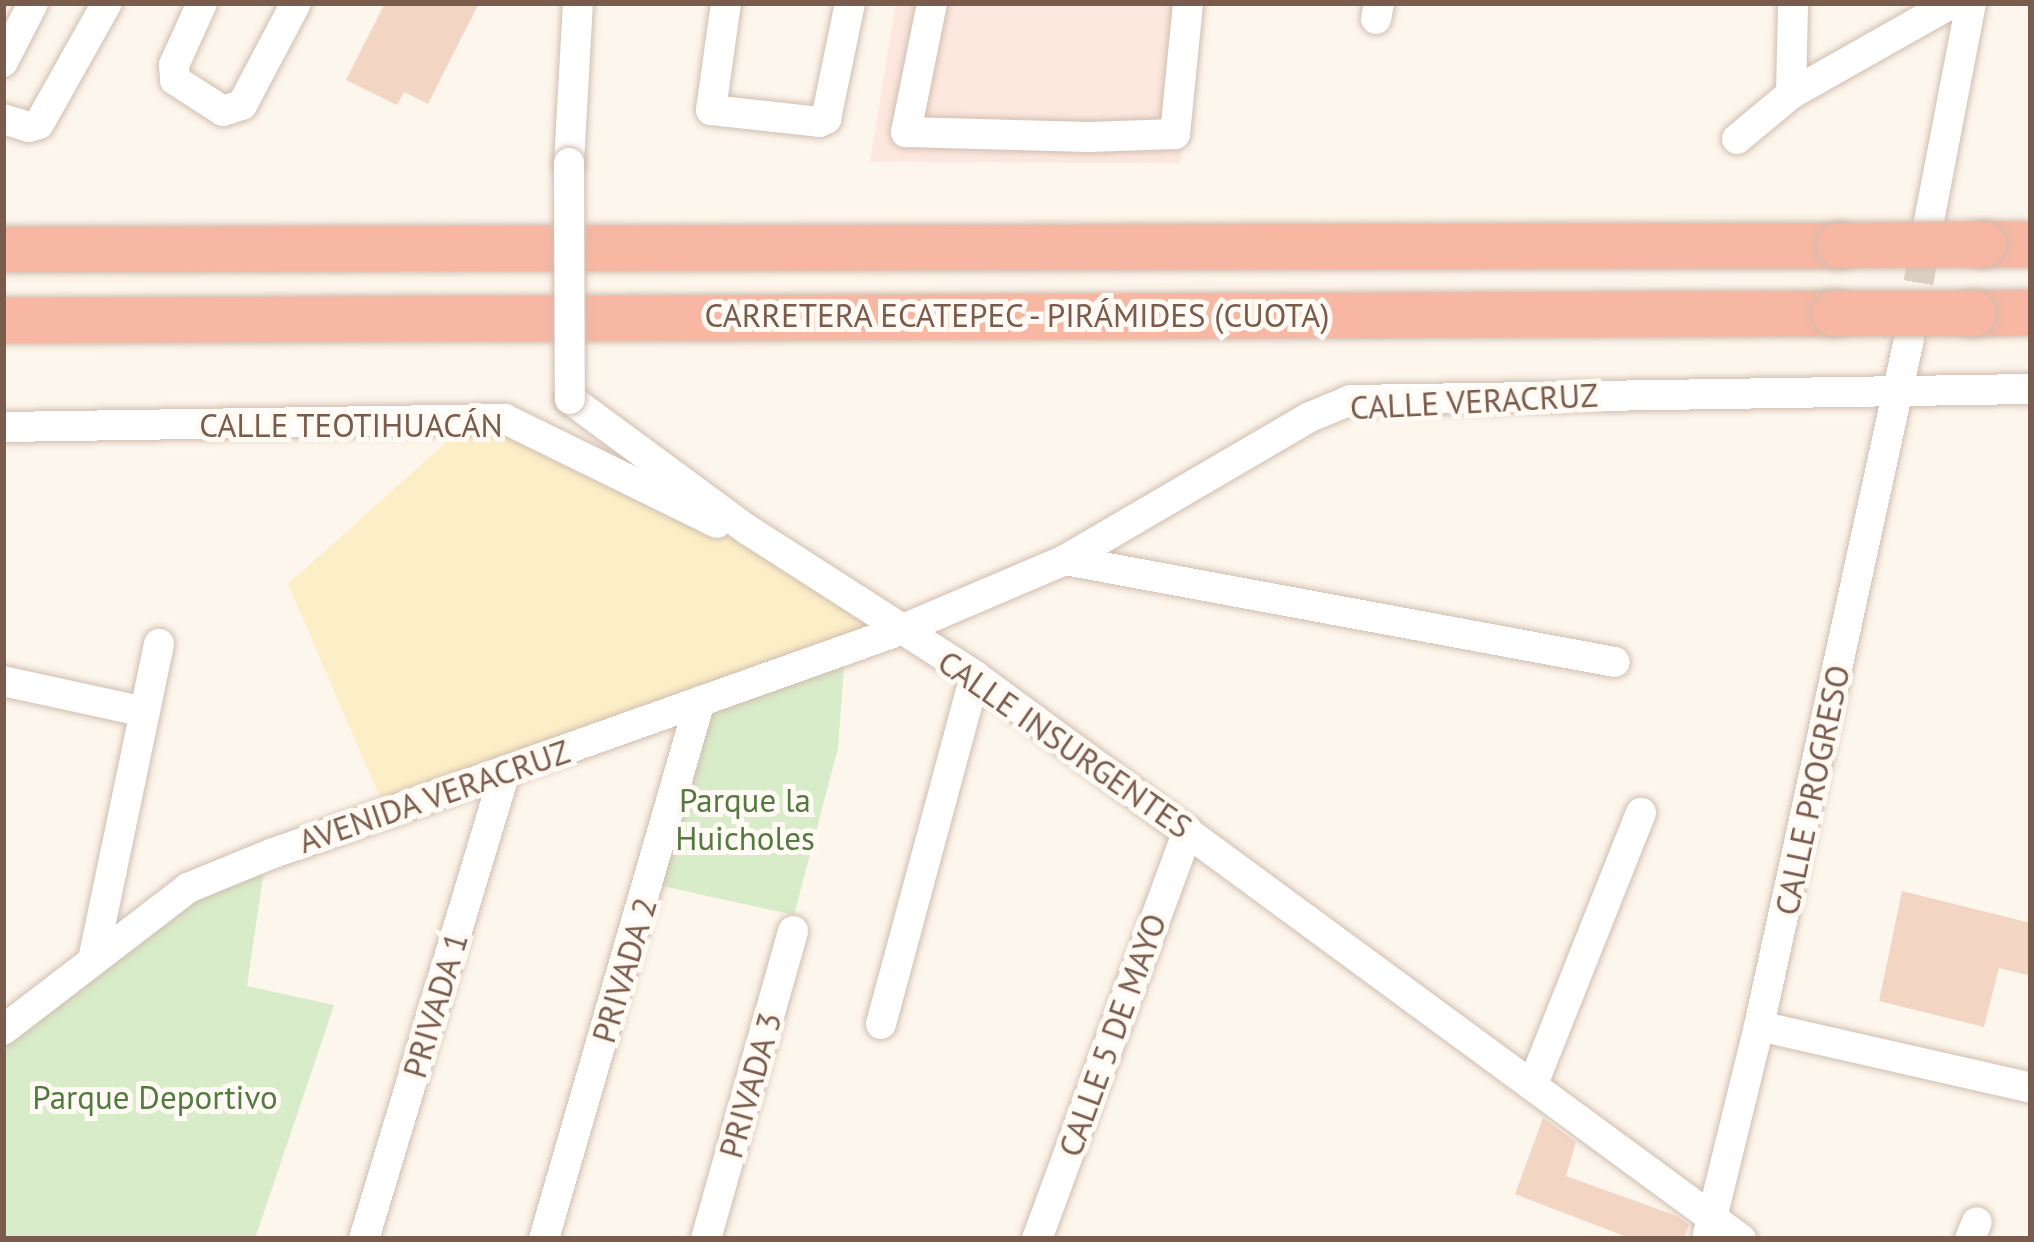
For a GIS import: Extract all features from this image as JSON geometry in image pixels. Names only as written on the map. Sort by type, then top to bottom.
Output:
[{"type":"highway","points":[[3,249],[2031,244]]},
{"type":"highway","name":"CARRETERA ECATEPEC - PIRÁMIDES (CUOTA)","points":[[3,320],[2031,312]]},
{"type":"street","points":[[3,62],[33,3]]},
{"type":"street","points":[[3,119],[29,127],[39,124],[107,3]]},
{"type":"street","points":[[202,3],[174,65],[175,80],[223,111],[242,105],[296,3]]},
{"type":"street","name":"CALLE INSURGENTES","points":[[578,3],[569,164],[570,399],[748,530],[974,676],[1533,1084],[1709,1228],[1741,1239]]},
{"type":"street","points":[[726,3],[712,110],[819,122],[826,118],[850,3]]},
{"type":"street","points":[[932,3],[906,132],[1089,137],[1175,134],[1188,3]]},
{"type":"street","points":[[1791,94],[1793,3]]},
{"type":"street","points":[[1737,139],[1791,94],[1952,3]]},
{"type":"street","points":[[1929,221],[1971,3]]},
{"type":"street","name":"CALLE PROGRESO","points":[[1709,1228],[1759,1026],[1909,339]]},
{"type":"street","name":"CALLE VERACRUZ","points":[[901,630],[1064,560],[1310,417],[1351,400],[2031,389]]},
{"type":"street","name":"CALLE TEOTIHUACÁN","points":[[3,427],[505,419],[707,520],[748,530]]},
{"type":"street","points":[[1064,560],[1615,662]]},
{"type":"street","name":"AVENIDA VERACRUZ","points":[[3,1030],[188,889],[271,854],[901,630]]},
{"type":"street","points":[[93,960],[159,644]]},
{"type":"street","points":[[881,1024],[974,676]]},
{"type":"street","points":[[3,682],[145,712]]},
{"type":"street","name":"PRIVADA 2","points":[[544,1239],[700,701]]},
{"type":"street","name":"PRIVADA 1","points":[[364,1239],[506,772]]},
{"type":"street","points":[[1533,1084],[1641,813]]},
{"type":"street","name":"CALLE 5 DE MAYO","points":[[1037,1239],[1188,831]]},
{"type":"street","name":"PRIVADA 3","points":[[706,1239],[793,932]]},
{"type":"street","points":[[1759,1026],[2031,1088]]},
{"type":"shaded area","points":[[896,3],[1202,3],[1180,163],[870,162]]},
{"type":"green space","name":"Parque la Huicholes","points":[[845,654],[838,748],[794,915],[649,883],[706,701]]},
{"type":"green space","name":"Parque Deportivo","points":[[267,849],[247,986],[334,1005],[255,1239],[3,1239],[3,1034]]},
{"type":"sand","points":[[472,419],[499,419],[807,573],[889,633],[385,809],[288,584]]},
{"type":"building","points":[[385,3],[479,3],[428,104],[404,92],[397,105],[346,80]]},
{"type":"building","points":[[1902,891],[2031,923],[2028,975],[1999,968],[1984,1027],[1879,1001]]},
{"type":"building","points":[[1543,1118],[1576,1142],[1566,1176],[1677,1216],[1689,1225],[1684,1239],[1632,1239],[1515,1194]]},
{"type":"tunnel","points":[[1911,327],[1928,226]]}]
